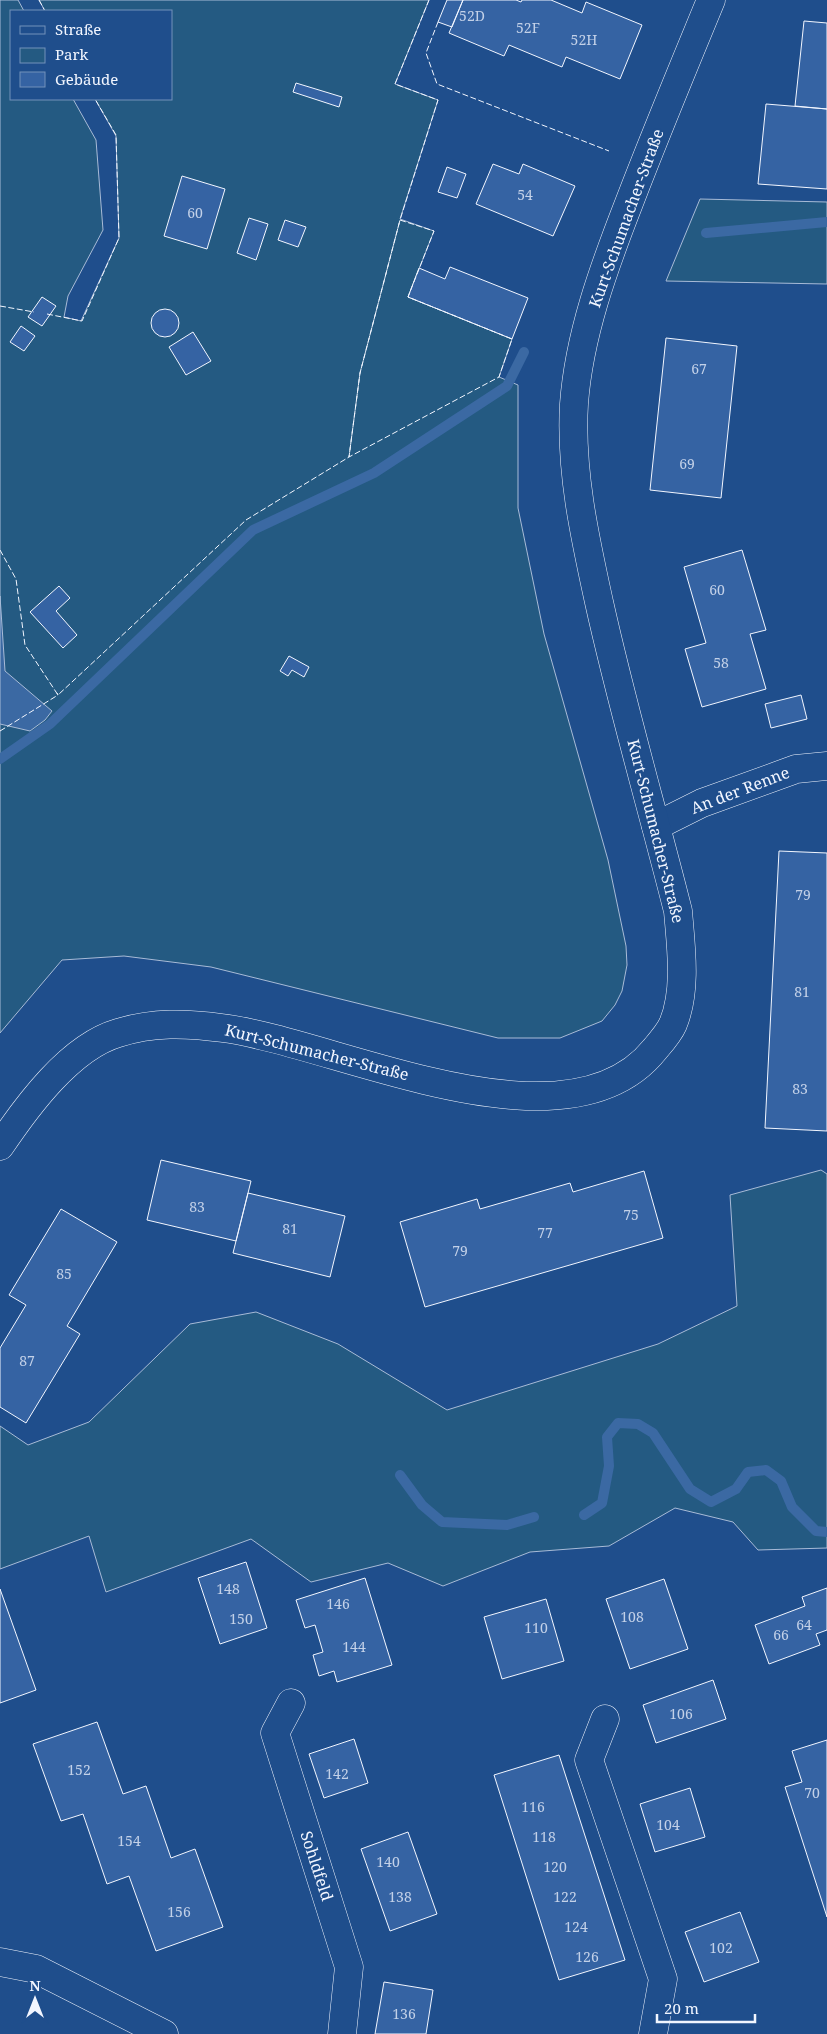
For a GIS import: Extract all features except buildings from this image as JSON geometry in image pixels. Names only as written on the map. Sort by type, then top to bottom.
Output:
[{"type":"street","name":"Kurt-Schumacher-Straße","points":[[0,1146],[15,1124],[61,1070],[90,1045],[116,1033],[163,1024],[225,1028],[467,1090],[513,1095],[559,1095],[605,1087],[633,1072],[648,1058],[673,1025],[679,998],[682,955],[678,911],[610,651],[588,552],[574,450],[574,404],[582,352],[596,293],[640,173],[711,0]]},
{"type":"street","name":"An der Renne","points":[[656,826],[702,803],[796,769],[827,766]]},
{"type":"street","name":"Sohldfeld","points":[[291,1704],[275,1733],[349,1967],[342,2034]]},
{"type":"street","points":[[605,1719],[589,1760],[663,1979],[653,2034]]},
{"type":"street","points":[[0,1962],[36,1969],[164,2034]]},
{"type":"green space","points":[[0,0],[18,0],[23,10],[10,10],[10,100],[74,100],[96,140],[103,230],[68,296],[64,317],[81,321],[119,238],[116,136],[96,100],[172,100],[172,10],[44,10],[39,0],[429,0],[395,84],[438,100],[400,219],[434,231],[408,297],[512,339],[499,377],[518,385],[518,508],[544,634],[608,860],[626,946],[627,965],[622,991],[615,1005],[602,1021],[560,1038],[498,1038],[211,967],[124,956],[62,960],[0,1033]]},
{"type":"green space","points":[[700,199],[827,202],[827,284],[666,281]]},
{"type":"green space","points":[[821,1170],[827,1174],[827,1548],[758,1550],[733,1522],[675,1508],[609,1546],[530,1552],[443,1586],[388,1563],[311,1582],[251,1539],[106,1592],[89,1536],[0,1569],[0,1426],[28,1445],[89,1422],[190,1324],[256,1312],[338,1344],[447,1410],[658,1344],[737,1306],[730,1195]]},
{"type":"shaded area","points":[[0,596],[5,671],[52,711],[45,720],[30,731],[0,724]]},
{"type":"waterway","points":[[706,233],[827,222]]},
{"type":"waterway","points":[[0,759],[50,724],[253,530],[374,473],[507,386],[524,352]]},
{"type":"waterway","points":[[584,1515],[602,1503],[609,1466],[607,1437],[618,1423],[638,1424],[653,1433],[690,1489],[711,1502],[736,1489],[748,1472],[766,1470],[781,1481],[792,1507],[816,1531],[827,1532]]},
{"type":"waterway","points":[[400,1475],[422,1505],[442,1522],[507,1525],[534,1517]]},
{"type":"fence","points":[[39,0],[44,10]]},
{"type":"fence","points":[[0,550],[16,579],[25,645],[58,695],[246,520],[349,457],[360,373],[400,220],[438,100],[395,84],[429,0]]},
{"type":"fence","points":[[438,22],[426,53],[437,84],[609,151]]},
{"type":"fence","points":[[47,314],[82,321],[119,238],[116,135],[96,100]]},
{"type":"fence","points":[[400,220],[434,231],[408,297],[512,339],[499,377],[349,457],[360,373],[400,220]]},
{"type":"fence","points":[[0,306],[34,312]]},
{"type":"fence","points":[[0,731],[58,695],[57,693]]}]
